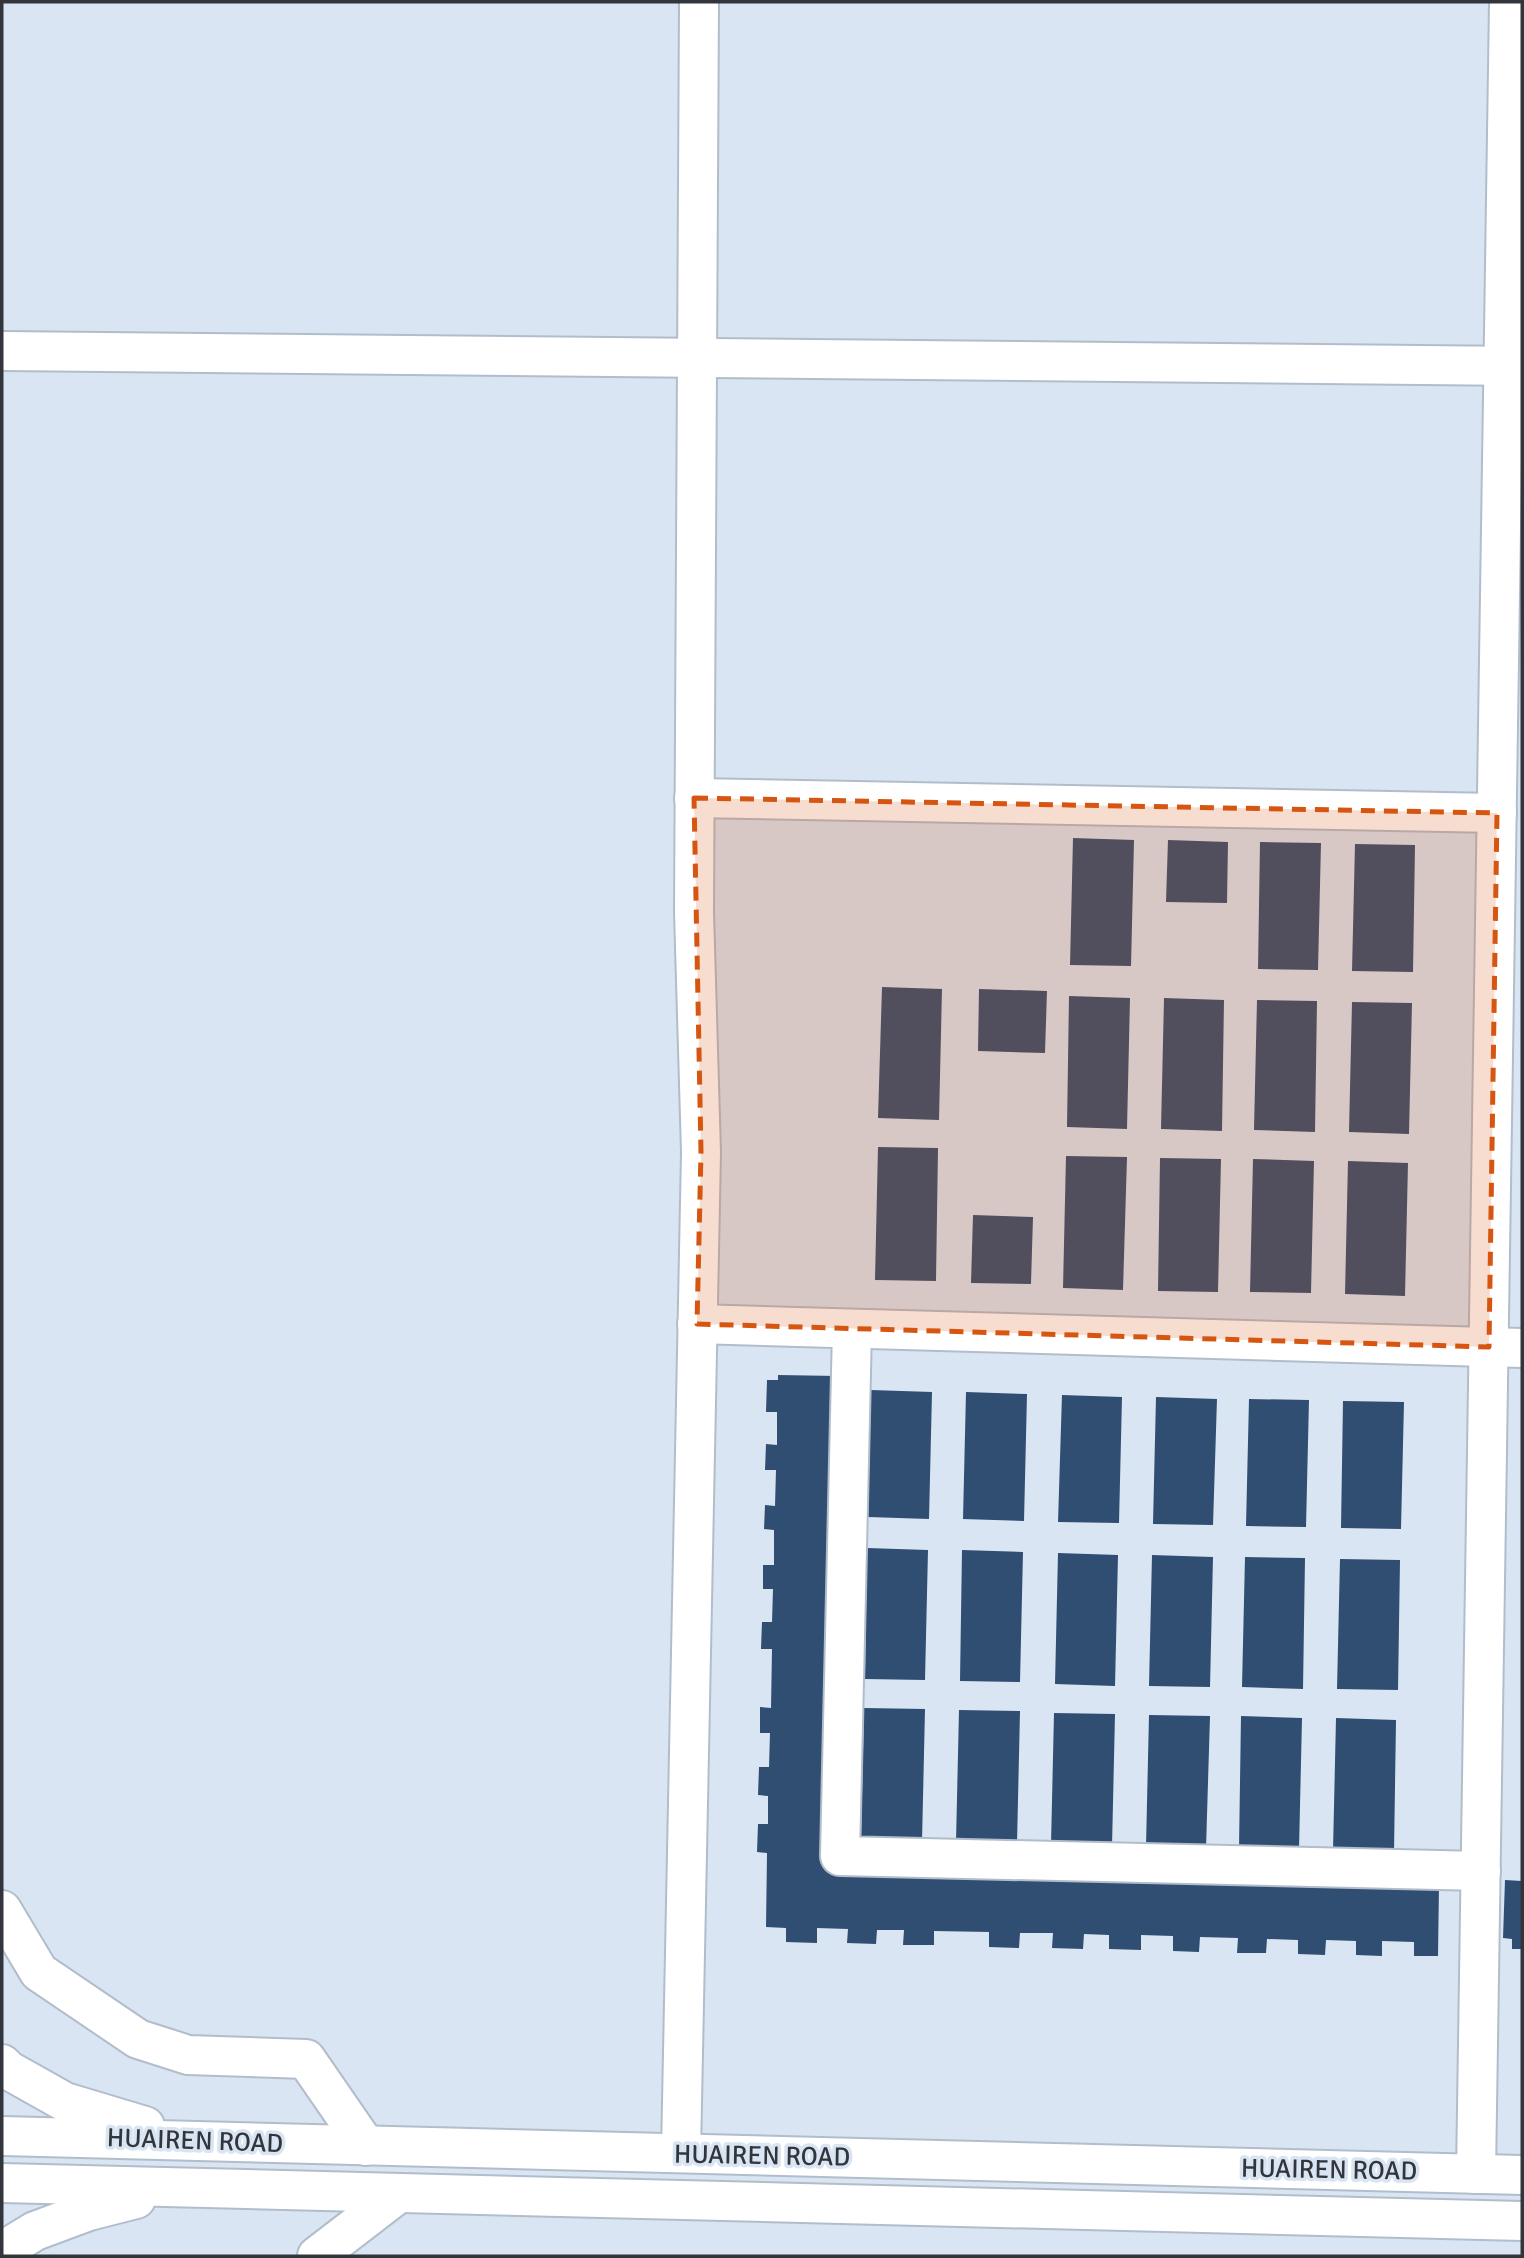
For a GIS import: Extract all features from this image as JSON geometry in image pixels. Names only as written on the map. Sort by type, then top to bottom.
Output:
[{"type":"street","points":[[681,2153],[701,1152],[694,912],[699,2]]},
{"type":"street","points":[[1476,2174],[1481,1871],[1506,1347],[1497,813],[1513,366],[1509,2]]},
{"type":"street","points":[[2,351],[1513,366]]},
{"type":"street","points":[[694,799],[1497,813]]},
{"type":"street","points":[[698,1324],[1506,1347]]},
{"type":"street","points":[[852,1329],[840,1856],[1481,1871]]},
{"type":"street","points":[[2,1910],[39,1972],[138,2039],[188,2055],[306,2059],[366,2146]]},
{"type":"street","points":[[2,2064],[65,2102],[194,2141]]},
{"type":"street","name":"HUAIREN ROAD","points":[[2,2136],[1522,2175]]},
{"type":"street","name":"HUAIREN ROAD","points":[[2,2183],[1522,2221]]},
{"type":"street","points":[[2,2251],[35,2231],[89,2211],[187,2188]]},
{"type":"street","points":[[317,2256],[399,2193]]},
{"type":"highlighted area","points":[[694,798],[1497,813],[1489,1347],[697,1324],[701,1152]]},
{"type":"building","points":[[1073,838],[1134,840],[1131,966],[1070,965]]},
{"type":"building","points":[[1168,840],[1228,842],[1227,903],[1166,902]]},
{"type":"building","points":[[1260,842],[1321,843],[1318,970],[1258,969]]},
{"type":"building","points":[[1355,844],[1415,845],[1413,972],[1352,971]]},
{"type":"building","points":[[882,987],[942,989],[939,1120],[878,1118]]},
{"type":"building","points":[[979,989],[1047,991],[1045,1053],[978,1051]]},
{"type":"building","points":[[1069,996],[1130,998],[1127,1129],[1067,1127]]},
{"type":"building","points":[[1164,998],[1224,1000],[1222,1131],[1161,1129]]},
{"type":"building","points":[[1257,1000],[1317,1001],[1315,1132],[1254,1130]]},
{"type":"building","points":[[1352,1002],[1412,1003],[1409,1134],[1349,1132]]},
{"type":"building","points":[[878,1147],[938,1148],[936,1281],[875,1280]]},
{"type":"building","points":[[1066,1156],[1127,1157],[1123,1290],[1063,1288]]},
{"type":"building","points":[[1160,1158],[1221,1159],[1218,1292],[1158,1291]]},
{"type":"building","points":[[1253,1159],[1314,1161],[1311,1293],[1250,1292]]},
{"type":"building","points":[[1348,1161],[1408,1163],[1405,1296],[1345,1294]]},
{"type":"building","points":[[973,1215],[1033,1217],[1031,1284],[971,1283]]},
{"type":"building","points":[[778,1375],[838,1376],[826,1871],[1439,1885],[1438,1956],[1414,1956],[1414,1942],[1382,1941],[1382,1956],[1356,1955],[1356,1941],[1326,1940],[1325,1955],[1298,1954],[1298,1940],[1267,1939],[1266,1953],[1237,1953],[1238,1938],[1200,1937],[1199,1952],[1173,1951],[1173,1936],[1141,1935],[1141,1950],[1109,1949],[1109,1935],[1084,1934],[1083,1949],[1052,1948],[1053,1933],[1020,1933],[1019,1948],[989,1947],[989,1932],[934,1931],[934,1945],[903,1945],[904,1930],[877,1930],[876,1944],[847,1943],[848,1929],[817,1928],[817,1943],[786,1942],[786,1928],[766,1927],[767,1853],[757,1852],[758,1824],[768,1824],[768,1796],[758,1795],[759,1767],[769,1767],[770,1733],[760,1733],[760,1707],[771,1708],[772,1649],[761,1649],[762,1622],[772,1622],[773,1589],[763,1589],[763,1565],[774,1565],[774,1530],[764,1529],[765,1505],[775,1506],[776,1470],[765,1470],[766,1444],[777,1445],[777,1412],[766,1412],[767,1380],[778,1380]]},
{"type":"building","points":[[871,1390],[932,1392],[929,1519],[868,1517]]},
{"type":"building","points":[[966,1392],[1027,1394],[1024,1521],[963,1519]]},
{"type":"building","points":[[1062,1395],[1122,1397],[1119,1523],[1058,1522]]},
{"type":"building","points":[[1156,1397],[1217,1399],[1213,1525],[1153,1524]]},
{"type":"building","points":[[1249,1399],[1309,1400],[1306,1527],[1246,1526]]},
{"type":"building","points":[[1343,1401],[1404,1402],[1401,1529],[1341,1528]]},
{"type":"building","points":[[867,1548],[928,1550],[925,1680],[865,1679]]},
{"type":"building","points":[[962,1550],[1023,1552],[1020,1682],[960,1681]]},
{"type":"building","points":[[1058,1553],[1118,1555],[1115,1686],[1055,1684]]},
{"type":"building","points":[[1152,1555],[1213,1557],[1210,1687],[1149,1686]]},
{"type":"building","points":[[1245,1557],[1305,1558],[1303,1689],[1242,1687]]},
{"type":"building","points":[[1340,1559],[1400,1560],[1398,1690],[1337,1689]]},
{"type":"building","points":[[864,1708],[925,1709],[922,1842],[861,1841]]},
{"type":"building","points":[[959,1710],[1020,1711],[1017,1844],[956,1842]]},
{"type":"building","points":[[1054,1713],[1115,1714],[1112,1847],[1051,1845]]},
{"type":"building","points":[[1149,1715],[1210,1716],[1206,1849],[1146,1847]]},
{"type":"building","points":[[1241,1716],[1302,1718],[1299,1850],[1239,1849]]},
{"type":"building","points":[[1336,1718],[1396,1720],[1394,1852],[1333,1851]]},
{"type":"building","points":[[1505,1880],[1522,1881],[1522,1949],[1512,1949],[1512,1939],[1503,1938]]}]
